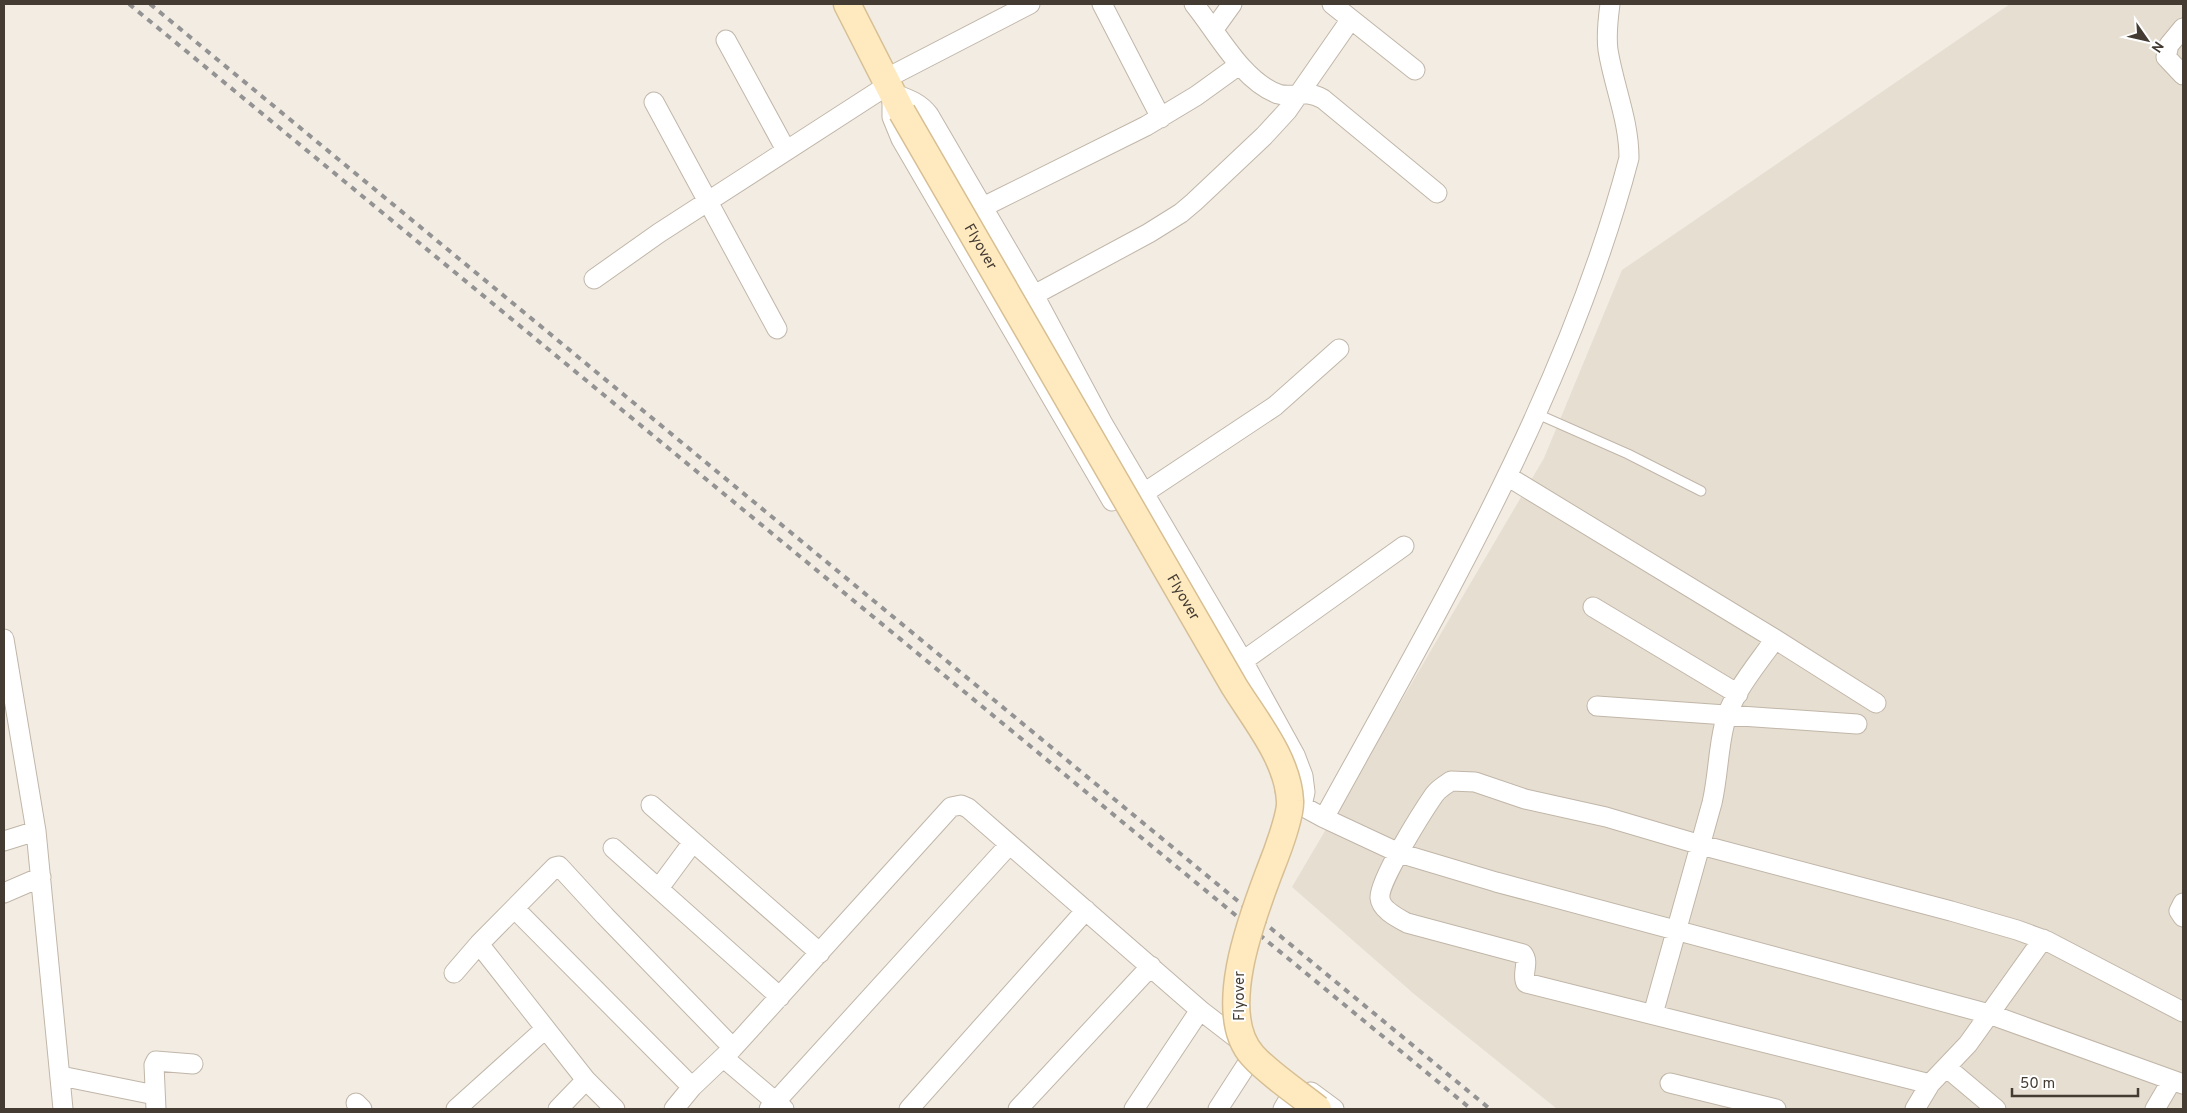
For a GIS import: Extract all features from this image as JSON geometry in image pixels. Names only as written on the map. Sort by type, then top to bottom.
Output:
[{"type":"main road","name":"Flyover","points":[[847,7],[892,92],[1234,686],[1280,762],[1291,802],[1243,951],[1237,1002],[1239,1024],[1245,1043],[1252,1056],[1318,1109]]},
{"type":"street","points":[[594,278],[658,233],[786,150],[892,92],[1030,4]]},
{"type":"street","points":[[1102,4],[1161,118]]},
{"type":"street","points":[[1194,4],[1214,29],[1239,66],[1277,93],[1285,95],[1311,93],[1323,99],[1437,193]]},
{"type":"street","points":[[1214,29],[1232,4]]},
{"type":"street","points":[[1332,4],[1415,70]]},
{"type":"street","points":[[1324,818],[1416,651],[1507,476],[1564,347],[1596,261],[1628,158],[1629,143],[1625,118],[1608,51],[1610,4]]},
{"type":"street","points":[[1034,295],[1149,233],[1181,213],[1264,136],[1301,93],[1351,19]]},
{"type":"street","points":[[2183,28],[2169,45],[2166,57],[2183,75]]},
{"type":"street","points":[[726,40],[786,150]]},
{"type":"street","points":[[983,207],[1161,118],[1239,66]]},
{"type":"street","points":[[892,92],[913,100],[922,106],[1034,295],[1102,422],[1243,661],[1295,755],[1304,784],[1305,792],[1302,806]]},
{"type":"street","points":[[892,92],[892,117],[906,147],[1064,420],[1223,685],[1275,778],[1283,789],[1302,806],[1399,853],[1496,882],[1989,1014],[2177,1082],[2155,1109]]},
{"type":"street","points":[[654,102],[777,329]]},
{"type":"street","points":[[1144,493],[1275,406],[1339,349]]},
{"type":"street","points":[[1507,476],[1775,638],[1876,703]]},
{"type":"street","points":[[1243,661],[1404,546]]},
{"type":"street","points":[[1593,607],[1738,694]]},
{"type":"street","points":[[1653,1014],[1701,845],[1718,774],[1722,736],[1727,715],[1738,694],[1775,638]]},
{"type":"street","points":[[4,639],[36,831],[63,1109]]},
{"type":"street","points":[[1597,706],[1857,724]]},
{"type":"street","points":[[1930,1084],[1526,983],[1524,979],[1526,958],[1520,952],[1407,923],[1397,918],[1384,907],[1380,898],[1383,884],[1434,794],[1451,781],[1475,782],[1524,799],[1606,817],[1701,845],[1951,911],[2043,940],[2183,1012]]},
{"type":"street","points":[[674,1109],[692,1087],[728,1053],[780,997],[951,807],[961,805],[968,808],[1228,1033],[1334,1109]]},
{"type":"street","points":[[651,806],[820,953]]},
{"type":"street","points":[[4,841],[36,831]]},
{"type":"street","points":[[658,888],[693,842]]},
{"type":"street","points":[[454,973],[479,944],[555,867],[563,868],[776,1107],[1009,845]]},
{"type":"street","points":[[613,848],[780,997]]},
{"type":"street","points":[[4,893],[41,877]]},
{"type":"street","points":[[2183,903],[2179,911],[2183,917]]},
{"type":"street","points":[[514,909],[692,1087]]},
{"type":"street","points":[[909,1109],[1086,910]]},
{"type":"street","points":[[1915,1109],[1930,1084],[1968,1044],[2043,940]]},
{"type":"street","points":[[479,944],[586,1080],[615,1109]]},
{"type":"street","points":[[1018,1109],[1151,966]]},
{"type":"street","points":[[1134,1109],[1200,1010]]},
{"type":"street","points":[[456,1109],[544,1029]]},
{"type":"street","points":[[1228,1033],[1249,1061],[1287,1103],[1306,1109]]},
{"type":"street","points":[[61,1076],[155,1102],[154,1065],[156,1061],[193,1064]]},
{"type":"street","points":[[1218,1109],[1249,1061]]},
{"type":"street","points":[[1946,1067],[1996,1109]]},
{"type":"street","points":[[558,1109],[586,1080]]},
{"type":"street","points":[[1670,1083],[1776,1109]]},
{"type":"lane","points":[[1535,412],[1628,454],[1701,491]]},
{"type":"shaded area","points":[[2010,4],[2183,4],[2183,1109],[1557,1109],[1414,994],[1292,887],[1544,458],[1622,270]]},
{"type":"railway","points":[[129,4],[1471,1109]]},
{"type":"railway","points":[[150,4],[1490,1109]]}]
